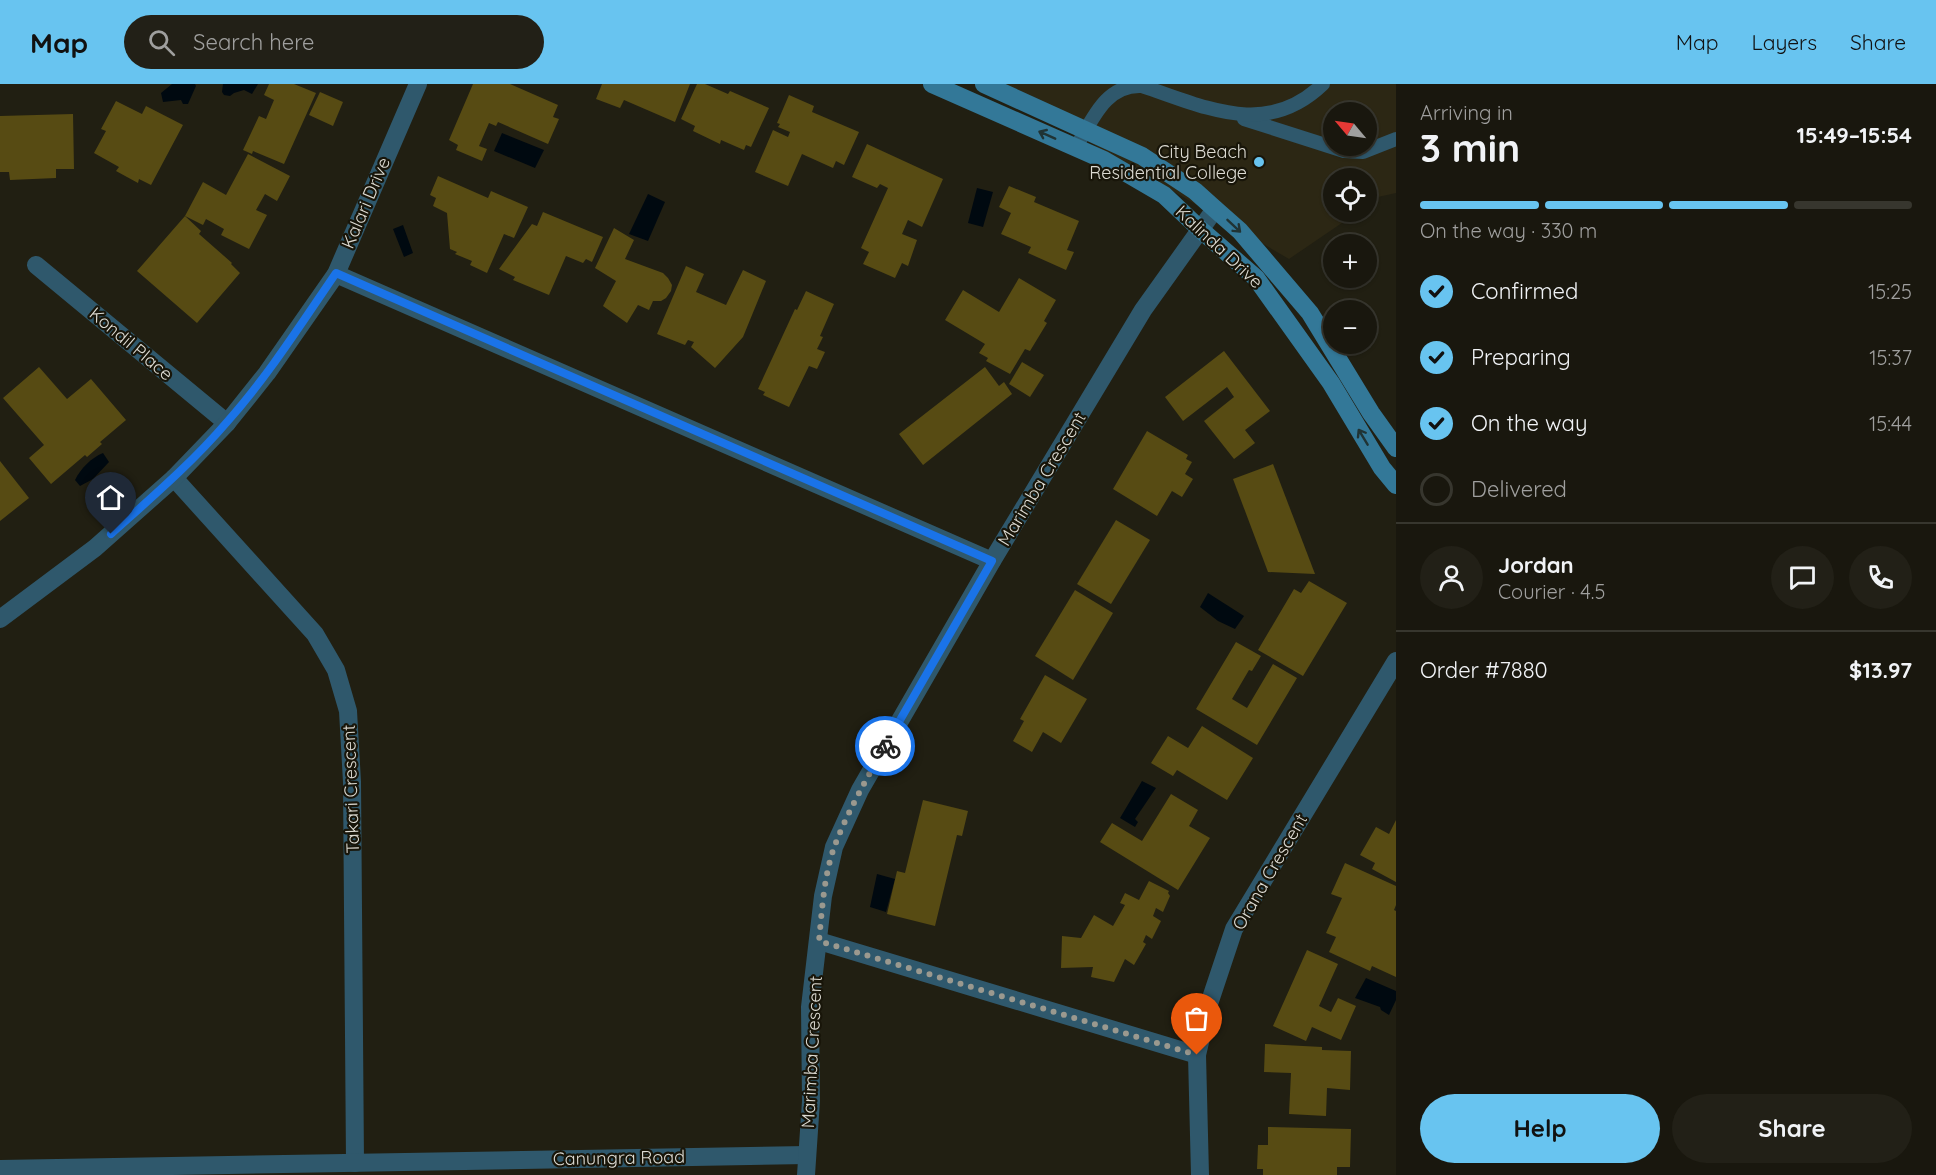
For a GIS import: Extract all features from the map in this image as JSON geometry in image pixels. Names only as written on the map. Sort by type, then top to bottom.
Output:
[{"type":"street","name":"Kalari Drive","points":[[0,619],[95,548],[174,478],[227,423],[267,373],[336,273],[418,84]]},
{"type":"street","name":"Kalinda Drive","points":[[932,84],[1104,160],[1164,195],[1201,231],[1256,278],[1331,383],[1382,468],[1396,485]]},
{"type":"street","name":"Kalinda Drive","points":[[984,84],[1142,156],[1195,191],[1215,208],[1240,231],[1310,313],[1371,413],[1396,448]]},
{"type":"street","name":"Marimba Crescent","points":[[806,1175],[811,1101],[810,1007],[824,896],[834,847],[860,790],[992,561],[1143,310],[1201,231],[1215,208]]},
{"type":"street","name":"Kondil Place","points":[[36,264],[227,423]]},
{"type":"street","points":[[336,273],[992,561]]},
{"type":"street","name":"Takari Crescent","points":[[174,478],[315,634],[336,669],[348,711],[352,782],[355,1163]]},
{"type":"street","name":"Orana Crescent","points":[[1200,1175],[1197,1055],[1209,1004],[1234,929],[1396,661]]},
{"type":"street","points":[[819,941],[1197,1055]]},
{"type":"street","name":"Canungra Road","points":[[0,1169],[807,1155]]},
{"type":"lane","points":[[1218,111],[1248,115],[1283,111],[1313,93],[1323,84]]},
{"type":"lane","points":[[1076,147],[1108,97],[1130,85],[1142,86],[1344,152],[1363,152],[1396,139]]},
{"type":"shaded area","points":[[172,84],[195,84],[188,104],[183,104],[181,100],[163,102],[161,93]]},
{"type":"shaded area","points":[[223,84],[258,84],[252,94],[244,90],[230,96],[222,92]]},
{"type":"shaded area","name":"City Beach Residential College","points":[[990,84],[1396,84],[1396,193],[1377,198],[1377,168],[1323,168],[1323,222],[1343,222],[1289,259]]},
{"type":"shaded area","points":[[502,133],[544,150],[535,168],[494,151]]},
{"type":"shaded area","points":[[977,188],[993,192],[983,227],[968,223]]},
{"type":"shaded area","points":[[648,194],[665,202],[648,241],[629,234]]},
{"type":"shaded area","points":[[403,225],[413,253],[404,257],[393,229]]},
{"type":"shaded area","points":[[103,453],[109,462],[93,479],[80,486],[75,480],[80,471]]},
{"type":"shaded area","points":[[1208,593],[1244,616],[1235,629],[1218,621],[1200,607]]},
{"type":"shaded area","points":[[1142,781],[1156,788],[1135,819],[1138,822],[1135,827],[1120,818]]},
{"type":"shaded area","points":[[877,874],[895,879],[886,912],[870,907]]},
{"type":"shaded area","points":[[1366,978],[1396,991],[1396,1000],[1389,1015],[1380,1007],[1355,998]]},
{"type":"building","points":[[269,84],[294,84],[316,93],[284,164],[253,151],[252,154],[243,150],[259,116],[266,119],[274,100],[264,95]]},
{"type":"building","points":[[473,84],[510,84],[558,105],[553,117],[559,119],[548,144],[498,122],[496,126],[489,123],[479,146],[487,149],[482,161],[456,150],[458,145],[449,140]]},
{"type":"building","points":[[602,84],[690,84],[675,122],[624,100],[620,108],[596,99]]},
{"type":"building","points":[[697,84],[705,84],[728,94],[730,91],[769,108],[751,147],[746,145],[744,150],[721,140],[720,144],[693,131],[695,126],[681,119]]},
{"type":"building","points":[[320,92],[343,102],[333,126],[309,115]]},
{"type":"building","points":[[789,95],[814,106],[812,112],[859,132],[844,165],[836,161],[833,168],[802,154],[788,186],[755,172],[773,130],[788,137],[790,132],[778,127],[780,124],[777,123]]},
{"type":"building","points":[[116,101],[142,114],[146,106],[183,125],[151,185],[139,179],[138,183],[116,171],[119,167],[94,153],[106,131],[101,129]]},
{"type":"building","points":[[73,114],[74,169],[56,169],[56,178],[10,180],[9,172],[0,172],[0,116]]},
{"type":"building","points":[[867,144],[943,179],[922,227],[908,220],[902,234],[917,240],[908,266],[902,263],[895,278],[863,264],[869,252],[861,248],[888,188],[880,184],[877,188],[852,177]]},
{"type":"building","points":[[248,154],[290,176],[277,201],[265,194],[256,210],[267,215],[249,249],[221,235],[224,229],[206,219],[203,225],[185,216],[203,182],[226,195]]},
{"type":"building","points":[[438,176],[488,198],[491,191],[528,207],[514,238],[504,234],[487,273],[470,265],[472,261],[455,254],[457,252],[450,249],[447,213],[433,206],[436,198],[430,195]]},
{"type":"building","points":[[1009,186],[1036,197],[1034,202],[1079,221],[1067,250],[1074,252],[1066,270],[1028,253],[1031,247],[1001,234],[1011,213],[999,207]]},
{"type":"building","points":[[543,212],[603,237],[592,262],[586,259],[583,263],[566,256],[549,295],[513,280],[515,277],[499,269],[532,224],[537,226]]},
{"type":"building","points":[[185,216],[201,231],[199,234],[240,273],[197,323],[137,271]]},
{"type":"building","points":[[614,228],[634,240],[625,259],[663,273],[672,285],[666,298],[653,301],[649,310],[638,305],[627,323],[603,306],[616,281],[595,268]]},
{"type":"building","points":[[686,266],[704,274],[696,292],[726,305],[743,270],[766,281],[743,337],[715,368],[691,347],[694,342],[688,340],[685,345],[657,334]]},
{"type":"building","points":[[1019,278],[1056,300],[1044,321],[1047,323],[1030,351],[1025,349],[1010,374],[986,361],[988,358],[979,353],[985,344],[945,320],[963,290],[999,312]]},
{"type":"building","points":[[806,291],[834,304],[817,349],[825,352],[817,369],[809,366],[789,407],[763,395],[765,392],[758,389],[795,309],[797,310]]},
{"type":"building","points":[[1224,351],[1270,411],[1245,430],[1255,443],[1234,459],[1204,421],[1234,397],[1227,387],[1183,421],[1165,397]]},
{"type":"building","points":[[1022,362],[1044,375],[1030,397],[1009,384]]},
{"type":"building","points":[[39,367],[67,399],[91,379],[126,420],[100,442],[102,444],[87,457],[85,455],[51,484],[29,458],[44,445],[3,398]]},
{"type":"building","points":[[985,367],[999,386],[1004,382],[1012,394],[923,465],[899,434]]},
{"type":"building","points":[[1147,431],[1188,455],[1186,459],[1192,462],[1185,474],[1193,479],[1182,497],[1172,491],[1157,516],[1113,489]]},
{"type":"building","points":[[0,461],[29,498],[0,521]]},
{"type":"building","points":[[1273,464],[1315,574],[1268,572],[1233,479]]},
{"type":"building","points":[[1116,520],[1150,540],[1111,604],[1077,584]]},
{"type":"building","points":[[1309,581],[1347,603],[1303,676],[1258,650],[1294,589],[1301,593]]},
{"type":"building","points":[[1075,590],[1113,613],[1073,680],[1035,656]]},
{"type":"building","points":[[1236,642],[1261,656],[1252,671],[1249,670],[1232,699],[1247,708],[1273,664],[1297,678],[1257,745],[1196,709]]},
{"type":"building","points":[[1045,675],[1087,699],[1061,743],[1043,732],[1032,752],[1013,741],[1024,721],[1020,719]]},
{"type":"building","points":[[1202,726],[1253,758],[1227,800],[1177,770],[1173,776],[1151,763],[1168,736],[1188,748]]},
{"type":"building","points":[[1171,794],[1198,810],[1189,826],[1210,838],[1178,890],[1100,842],[1112,823],[1142,841]]},
{"type":"building","points":[[923,800],[968,811],[962,836],[957,835],[935,926],[887,914],[897,871],[905,873]]},
{"type":"building","points":[[1396,820],[1396,882],[1372,869],[1375,863],[1360,855],[1376,827],[1389,834]]},
{"type":"building","points":[[1345,863],[1396,886],[1394,910],[1396,911],[1396,977],[1372,966],[1370,971],[1329,952],[1336,937],[1326,933],[1342,898],[1331,894]]},
{"type":"building","points":[[1149,881],[1169,891],[1170,896],[1163,912],[1156,908],[1153,916],[1161,921],[1152,939],[1146,935],[1143,942],[1146,944],[1134,965],[1125,959],[1114,982],[1091,977],[1093,967],[1061,968],[1062,936],[1081,938],[1094,915],[1113,926],[1125,905],[1120,903],[1125,893],[1139,900]]},
{"type":"building","points":[[1307,950],[1338,964],[1319,1006],[1331,1012],[1338,998],[1356,1006],[1341,1040],[1312,1027],[1306,1041],[1273,1026]]},
{"type":"building","points":[[1265,1044],[1351,1051],[1350,1090],[1327,1088],[1326,1116],[1289,1114],[1291,1073],[1264,1072]]},
{"type":"building","points":[[1268,1127],[1351,1129],[1350,1167],[1337,1167],[1337,1175],[1263,1175],[1263,1169],[1257,1169],[1258,1145],[1268,1145]]},
{"type":"way so far","points":[[885,746],[860,790],[834,847],[824,896],[819,941],[1197,1055]]},
{"type":"place","name":"City Beach Residential College","points":[[1259,162]]},
{"type":"route","points":[[111,534],[174,478],[227,423],[267,373],[336,273],[992,561],[885,746]]}]
